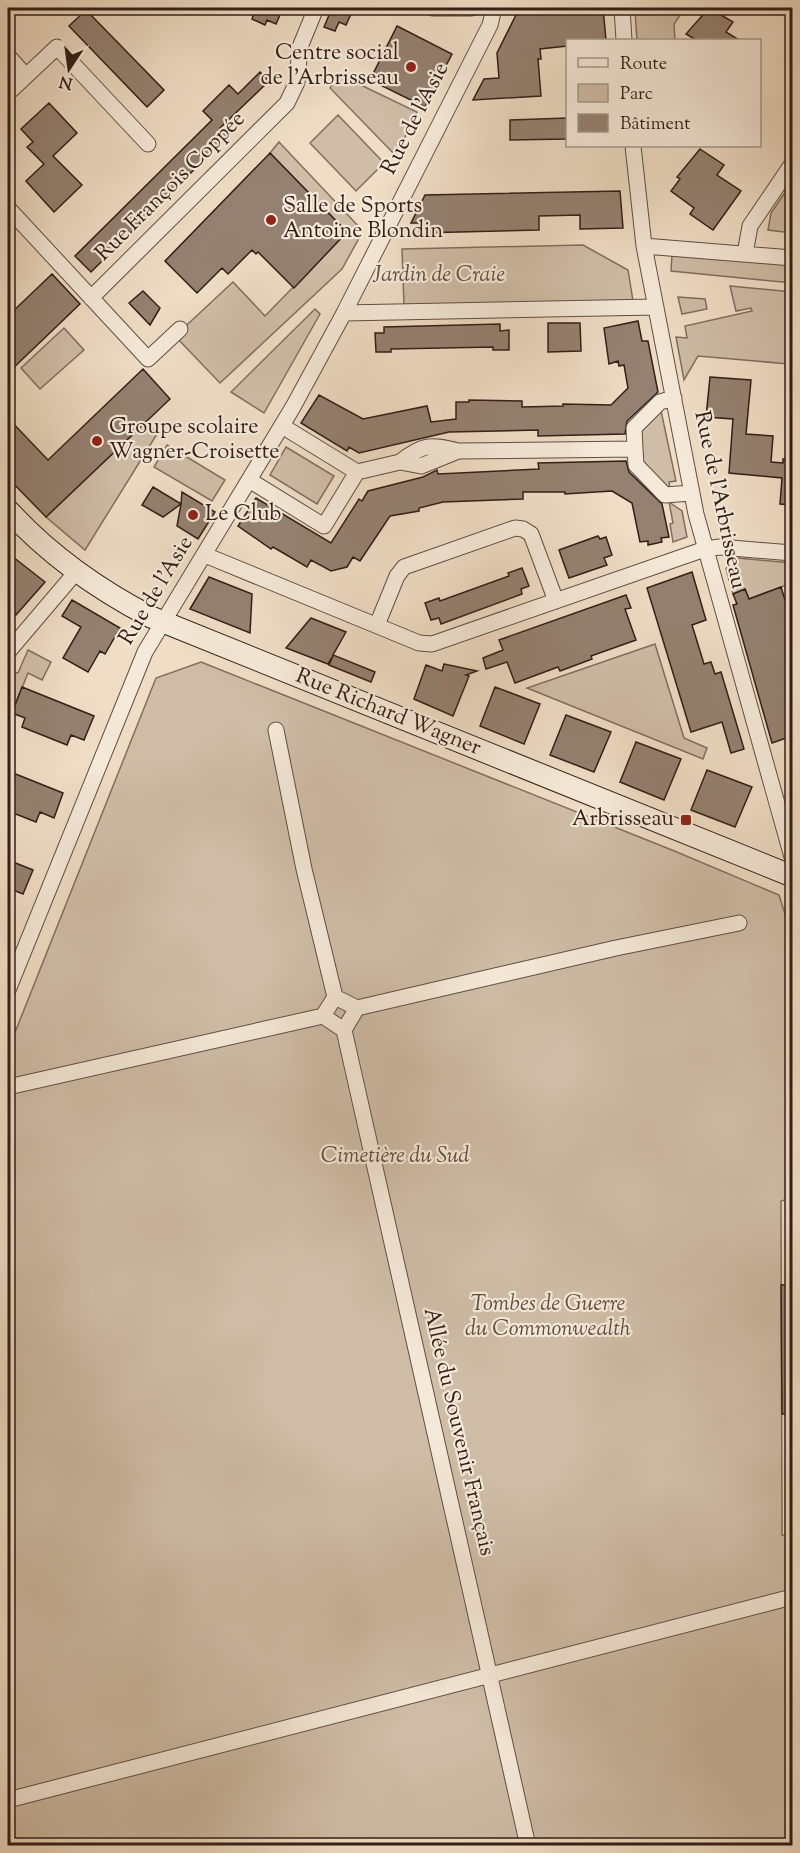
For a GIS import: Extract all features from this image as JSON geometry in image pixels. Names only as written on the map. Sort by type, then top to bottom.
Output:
[{"type":"street","name":"Rue François Coppée","points":[[91,298],[292,97],[297,82],[300,47],[316,8]]},
{"type":"street","points":[[432,8],[452,10],[472,8]]},
{"type":"street","name":"Rue de l'Asie","points":[[8,990],[138,666],[282,426],[344,313],[490,25],[494,8]]},
{"type":"street","points":[[622,8],[624,39]]},
{"type":"street","points":[[8,93],[57,47],[148,144]]},
{"type":"street","points":[[8,56],[26,76]]},
{"type":"street","name":"Rue de l'Arbrisseau","points":[[633,147],[644,246],[691,492],[792,857]]},
{"type":"street","points":[[745,254],[750,226],[792,164]]},
{"type":"street","points":[[8,208],[148,358],[180,329]]},
{"type":"street","points":[[644,246],[792,258]]},
{"type":"street","points":[[344,313],[657,307]]},
{"type":"street","points":[[674,398],[660,402],[634,428],[636,465],[665,495],[691,492]]},
{"type":"street","points":[[282,426],[357,472],[400,462],[421,466],[458,451],[635,449]]},
{"type":"street","points":[[249,480],[324,526],[357,472]]},
{"type":"street","name":"Rue Richard Wagner","points":[[8,510],[39,542],[76,572],[110,595],[163,623],[792,876]]},
{"type":"street","points":[[378,625],[397,576],[404,567],[515,528],[531,534],[556,601]]},
{"type":"street","points":[[205,555],[419,643],[432,644],[705,549],[720,547],[792,553]]},
{"type":"street","points":[[8,652],[76,572]]},
{"type":"street","points":[[8,1087],[323,1016],[335,997],[304,869],[276,730]]},
{"type":"street","points":[[335,997],[357,1008],[739,923]]},
{"type":"street","points":[[323,1016],[344,1030],[357,1008]]},
{"type":"street","name":"Allée du Souvenir Français","points":[[344,1030],[412,1342],[491,1674],[528,1845]]},
{"type":"street","points":[[8,1800],[792,1597]]},
{"type":"green space","points":[[637,8],[685,8],[674,24],[675,39],[637,39],[635,11]]},
{"type":"green space","points":[[338,74],[417,112],[396,156],[330,88]]},
{"type":"green space","points":[[338,115],[384,163],[356,191],[310,143]]},
{"type":"green space","points":[[279,142],[363,231],[342,269],[220,383],[175,336],[233,282],[265,316],[347,232],[270,153]]},
{"type":"green space","points":[[792,182],[792,233],[768,230],[771,213]]},
{"type":"green space","name":"Jardin de Craie","points":[[583,245],[628,270],[633,301],[404,305],[402,249]]},
{"type":"green space","points":[[672,255],[792,265],[792,283],[671,271]]},
{"type":"green space","points":[[730,286],[792,292],[789,364],[698,356],[684,380],[676,337],[687,338],[685,326],[752,311],[751,308],[736,311]]},
{"type":"green space","points":[[678,297],[705,299],[707,309],[682,314]]},
{"type":"green space","points":[[315,309],[320,314],[264,413],[231,392]]},
{"type":"green space","points":[[64,328],[84,350],[40,389],[21,368]]},
{"type":"green space","points":[[660,406],[676,481],[669,482],[670,491],[639,465],[637,430]]},
{"type":"green space","points":[[147,421],[157,434],[85,550],[46,517]]},
{"type":"green space","points":[[167,445],[225,480],[212,501],[154,467]]},
{"type":"green space","points":[[286,447],[334,476],[317,504],[270,475]]},
{"type":"green space","points":[[669,502],[682,511],[687,537],[673,542],[670,524],[673,523]]},
{"type":"green space","points":[[738,558],[792,563],[792,583],[749,599],[745,589],[733,594],[726,569],[729,563]]},
{"type":"green space","points":[[655,644],[684,738],[707,748],[703,759],[527,688]]},
{"type":"green space","points":[[28,650],[51,662],[42,680],[28,673],[8,723],[8,671],[18,673]]},
{"type":"green space","name":"Cimetière du Sud","points":[[201,662],[779,895],[785,914],[792,958],[792,1198],[781,1201],[782,1535],[792,1536],[792,1845],[8,1845],[8,1050],[156,678]]},
{"type":"building","points":[[242,8],[283,8],[276,24],[267,20],[265,25],[252,19],[254,13]]},
{"type":"building","points":[[332,8],[352,12],[346,25],[339,22],[335,31],[324,27]]},
{"type":"building","points":[[603,8],[606,39],[566,39],[566,46],[540,49],[541,59],[538,59],[541,96],[473,100],[484,79],[499,78],[497,53],[517,13]]},
{"type":"building","points":[[709,8],[733,22],[726,32],[737,39],[694,39],[686,34]]},
{"type":"building","points":[[86,10],[164,90],[147,107],[69,26]]},
{"type":"building","name":"Centre social de l'Arbrisseau","points":[[397,26],[452,54],[425,107],[370,80]]},
{"type":"building","points":[[260,72],[269,81],[220,128],[228,136],[91,272],[75,256],[212,120],[203,111],[229,85],[238,94]]},
{"type":"building","points":[[49,103],[77,133],[53,156],[82,185],[54,212],[26,181],[44,164],[27,147],[33,142],[21,129]]},
{"type":"building","points":[[566,118],[566,139],[510,140],[510,120]]},
{"type":"building","points":[[700,149],[724,165],[717,175],[741,191],[713,230],[690,214],[694,208],[671,191],[680,179],[677,177]]},
{"type":"building","name":"Salle de Sports Antoine Blondin","points":[[270,153],[347,232],[294,288],[258,252],[256,254],[252,250],[228,274],[222,268],[197,293],[165,261]]},
{"type":"building","points":[[620,191],[623,228],[580,229],[580,215],[539,216],[539,230],[419,233],[419,223],[411,223],[425,195]]},
{"type":"building","points":[[52,274],[80,304],[8,373],[8,316]]},
{"type":"building","points":[[143,291],[160,308],[150,325],[129,303]]},
{"type":"building","points":[[638,321],[642,341],[648,341],[658,392],[627,421],[625,434],[538,436],[538,430],[449,432],[359,453],[349,447],[347,451],[301,423],[319,395],[363,419],[427,406],[431,422],[456,419],[456,402],[469,402],[469,400],[522,401],[522,407],[563,406],[563,404],[611,405],[628,388],[624,365],[619,366],[618,361],[609,364],[604,328]]},
{"type":"building","points":[[548,323],[580,323],[581,351],[548,352]]},
{"type":"building","points":[[500,324],[500,331],[509,330],[509,350],[493,350],[493,347],[391,349],[391,352],[376,352],[375,333],[384,333],[384,327]]},
{"type":"building","name":"Groupe scolaire Wagner-Croisette","points":[[143,369],[170,399],[46,517],[8,478],[8,418],[48,460]]},
{"type":"building","points":[[710,377],[751,380],[746,434],[773,436],[771,462],[783,463],[783,459],[792,459],[792,505],[780,504],[782,478],[729,473],[733,419],[706,417]]},
{"type":"building","points":[[626,461],[629,472],[662,504],[669,537],[661,538],[662,542],[648,545],[648,541],[640,542],[632,503],[612,491],[565,494],[565,492],[523,492],[523,499],[443,502],[419,508],[419,511],[390,516],[360,561],[353,557],[347,567],[331,571],[311,560],[307,567],[273,547],[271,549],[238,526],[256,498],[331,543],[359,499],[362,501],[368,491],[423,477],[437,470],[438,474],[539,469],[538,463]]},
{"type":"building","points":[[153,487],[181,504],[163,517],[142,505]]},
{"type":"building","points":[[182,492],[215,512],[198,539],[177,526]]},
{"type":"building","points":[[598,536],[600,539],[606,537],[612,555],[604,558],[607,565],[569,578],[559,550]]},
{"type":"building","points":[[8,553],[45,582],[8,624]]},
{"type":"building","points":[[522,568],[529,586],[521,589],[522,594],[441,624],[439,618],[431,620],[425,603],[439,598],[440,601],[509,576],[508,573]]},
{"type":"building","points":[[692,572],[706,620],[692,625],[704,664],[711,662],[715,674],[721,672],[744,749],[731,753],[722,722],[691,732],[647,588]]},
{"type":"building","points":[[209,577],[252,594],[250,633],[190,609]]},
{"type":"building","points":[[781,587],[792,622],[792,736],[772,743],[733,605],[737,604],[733,594],[745,589],[749,599]]},
{"type":"building","points":[[626,595],[631,608],[625,609],[636,640],[591,656],[592,659],[560,671],[558,667],[515,683],[507,662],[486,669],[483,658],[503,650],[499,640]]},
{"type":"building","points":[[72,600],[120,628],[105,654],[100,651],[88,672],[63,658],[81,627],[62,616]]},
{"type":"building","points":[[311,618],[346,632],[333,655],[375,672],[371,682],[329,665],[333,656],[328,664],[286,648]]},
{"type":"building","points":[[444,664],[477,671],[466,675],[469,676],[453,716],[414,699],[426,665],[442,671]]},
{"type":"building","points":[[22,687],[94,716],[84,740],[71,735],[67,745],[22,727],[25,718],[12,713]]},
{"type":"building","points":[[495,687],[540,704],[524,744],[480,726]]},
{"type":"building","points":[[566,715],[611,732],[594,772],[550,755]]},
{"type":"building","points":[[636,742],[681,759],[664,800],[620,782]]},
{"type":"building","points":[[707,770],[752,787],[735,827],[691,810]]},
{"type":"building","points":[[8,771],[63,793],[54,818],[40,812],[36,822],[8,811]]},
{"type":"building","points":[[8,860],[33,870],[23,894],[8,888]]},
{"type":"building","points":[[781,1285],[792,1285],[792,1414],[782,1414]]},
{"type":"place","name":"Centre social de l'Arbrisseau","points":[[411,67]]},
{"type":"place","name":"Salle de Sports Antoine Blondin","points":[[271,220]]},
{"type":"place","name":"Groupe scolaire Wagner-Croisette","points":[[97,441]]},
{"type":"place","name":"Le Club","points":[[193,515]]},
{"type":"place","name":"Arbrisseau","points":[[686,820]]},
{"type":"park label","name":"Tombes de Guerre du Commonwealth","points":[[548,1318]]}]
